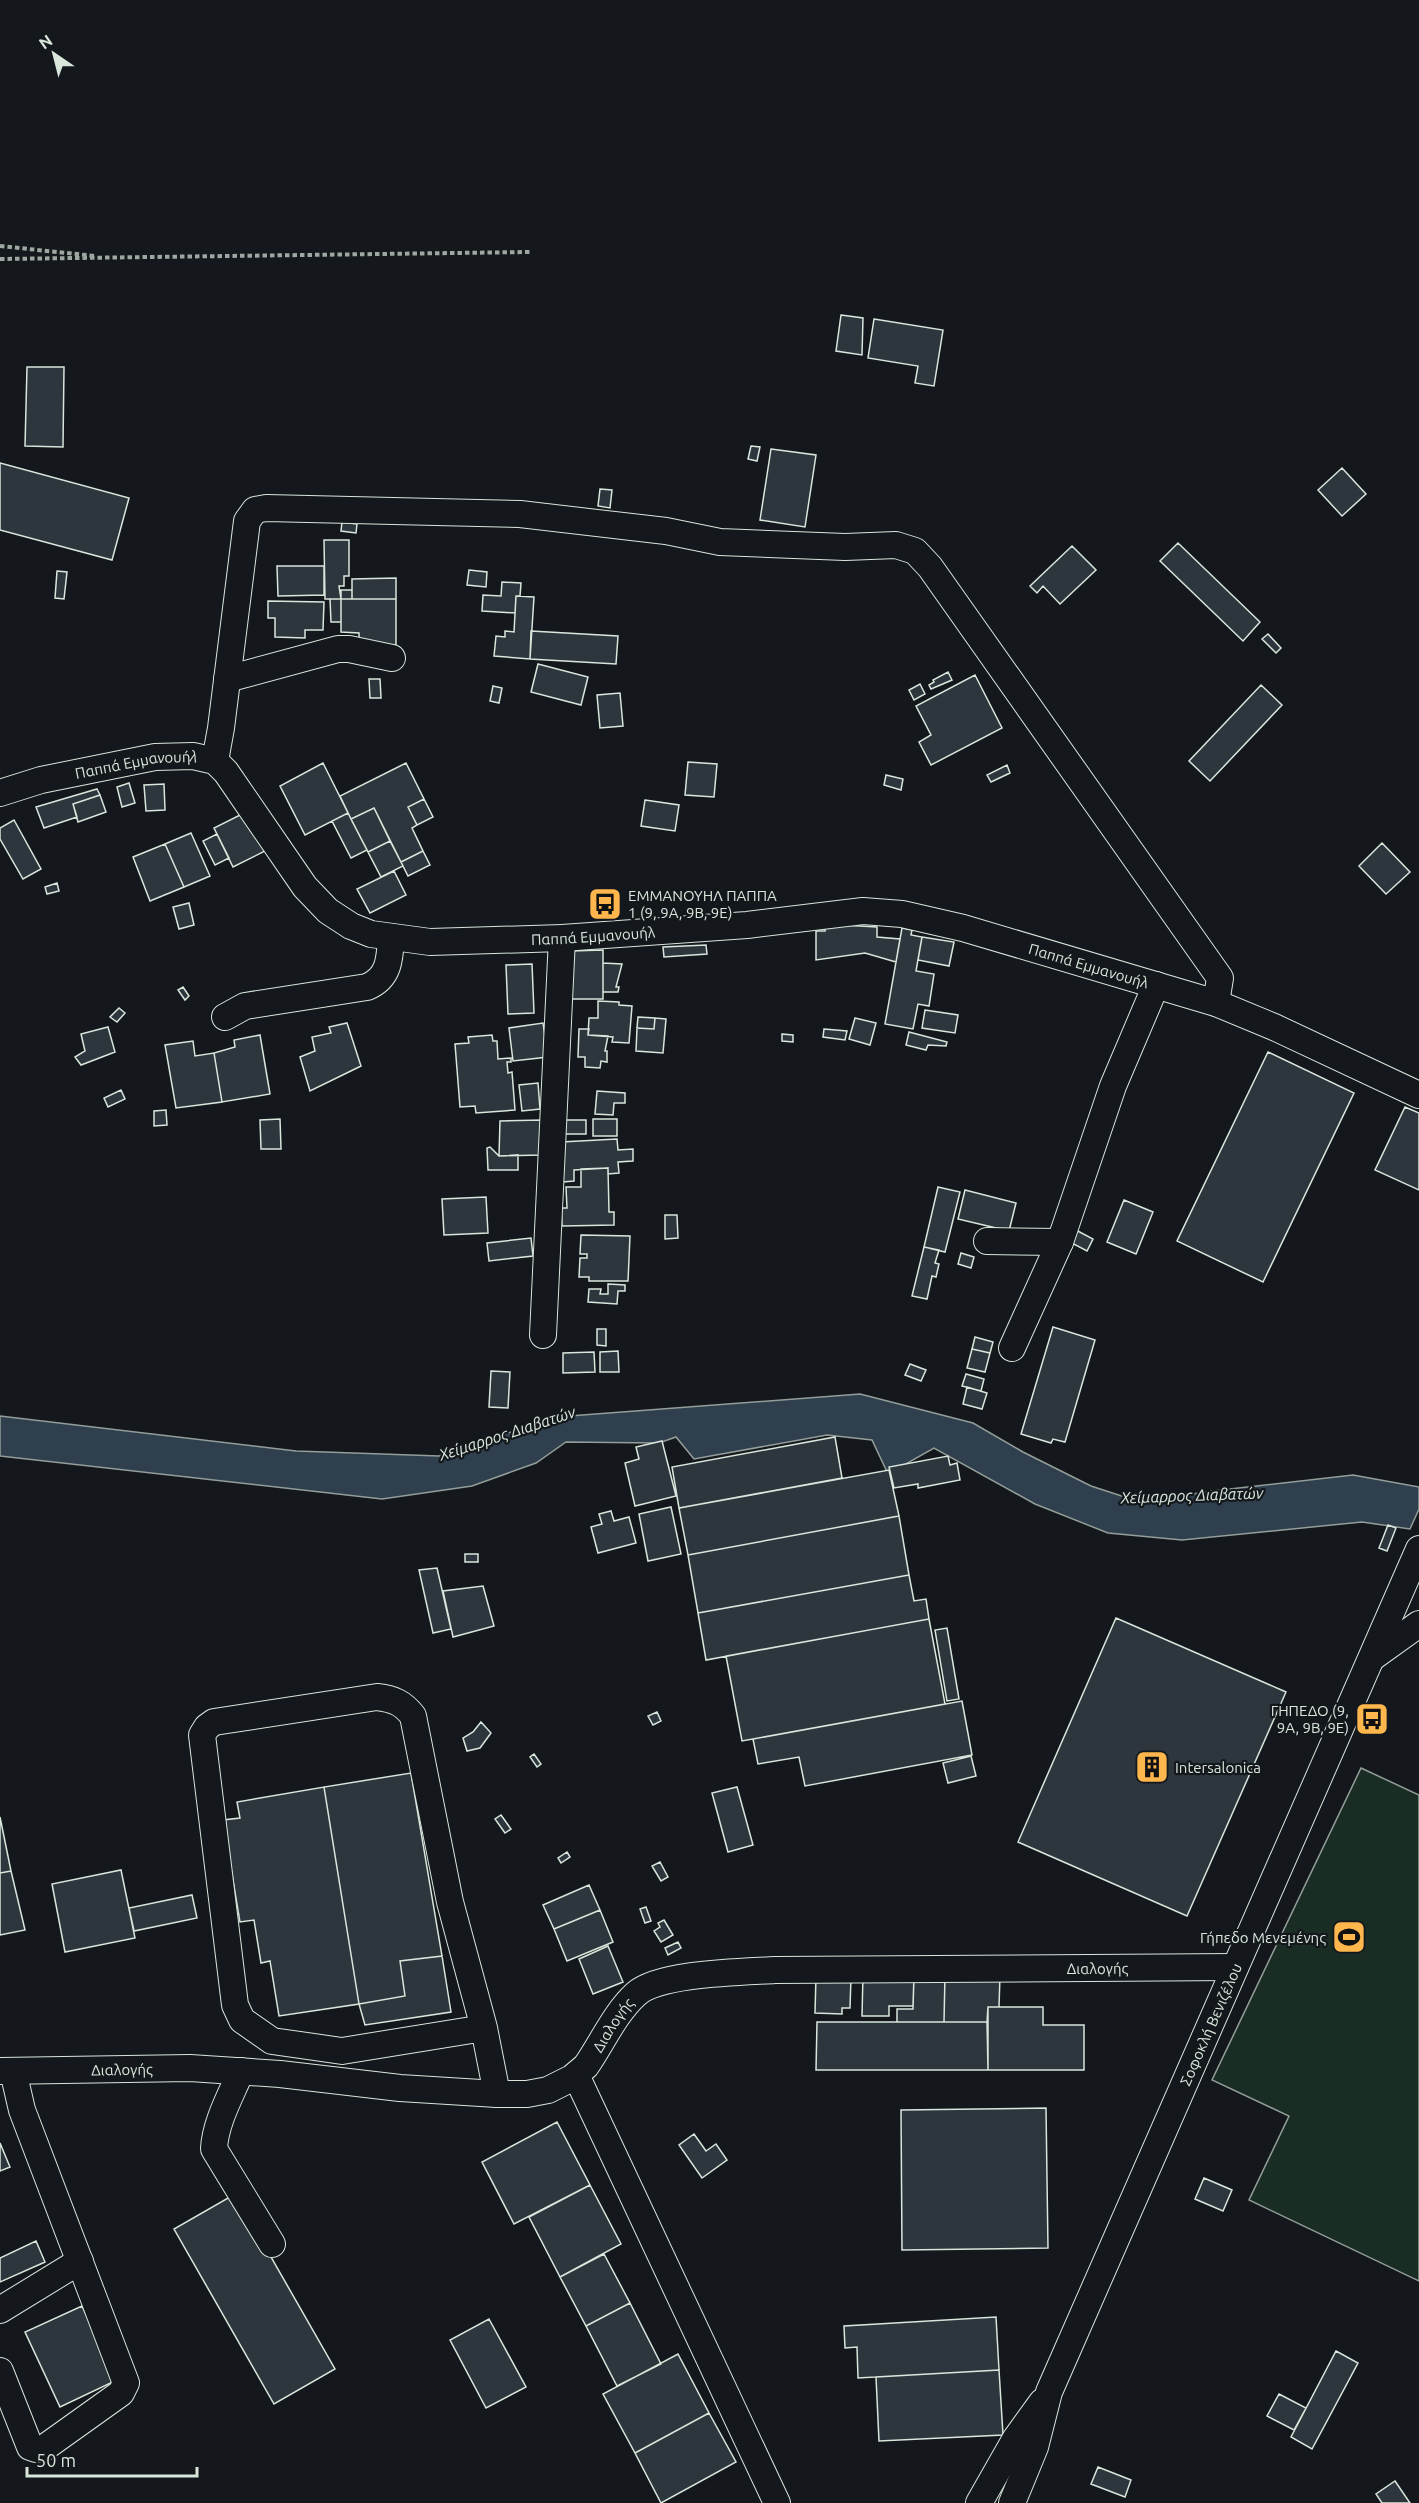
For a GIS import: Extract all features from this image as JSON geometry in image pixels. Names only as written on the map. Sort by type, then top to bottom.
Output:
[{"type":"street","points":[[214,761],[247,521],[255,510],[266,508],[520,514],[666,531],[720,542],[845,548],[896,545],[915,551],[930,567],[1220,978],[1216,1004]]},
{"type":"street","points":[[227,679],[338,649],[349,649],[392,658]]},
{"type":"street","name":"Παππά Εμμανουήλ","points":[[0,793],[41,780],[155,757],[194,756],[214,761],[226,772],[305,887],[321,903],[351,926],[370,934],[430,942],[562,938],[747,925],[863,911],[888,912],[963,928],[1216,1004],[1274,1027],[1419,1095]]},
{"type":"street","points":[[225,1017],[245,1006],[367,987],[376,983],[383,978],[390,959],[391,937]]},
{"type":"street","points":[[543,1335],[562,938]]},
{"type":"street","points":[[1012,1348],[1060,1242],[1113,1086],[1156,985]]},
{"type":"street","points":[[987,1241],[1060,1242]]},
{"type":"street","name":"Σοφοκλή Βενιζέλου","points":[[1012,2503],[1035,2447],[1049,2392],[1371,1659],[1411,1590],[1418,1554]]},
{"type":"street","points":[[1371,1659],[1419,1624]]},
{"type":"street","points":[[484,2028],[342,2050],[272,2041],[242,2020],[235,2005],[202,1735],[207,1727],[214,1722],[377,1697],[391,1699],[405,1705],[413,1716],[450,1902],[484,2028],[497,2094]]},
{"type":"street","name":"Διαλογής","points":[[6,2071],[190,2068],[242,2071],[400,2088],[497,2094],[537,2092],[556,2087],[576,2075],[591,2058],[633,1997],[647,1986],[669,1981],[733,1973],[798,1970],[1235,1967]]},
{"type":"street","points":[[0,2371],[30,2447],[36,2449],[44,2448],[125,2388],[126,2383],[6,2071]]},
{"type":"street","points":[[242,2071],[225,2108],[214,2149],[272,2244]]},
{"type":"street","points":[[576,2075],[777,2503]]},
{"type":"street","points":[[0,2310],[80,2261]]},
{"type":"street","points":[[979,2503],[1016,2438],[1049,2392]]},
{"type":"path","points":[[0,246],[114,258]]},
{"type":"path","points":[[0,259],[530,252]]},
{"type":"green space","name":"Γήπεδο Μενεμένης","points":[[1361,1768],[1419,1795],[1419,2281],[1249,2200],[1289,2116],[1212,2080]]},
{"type":"water","name":"Χείμαρρος Διαβατών","points":[[860,1394],[973,1423],[1023,1452],[1091,1486],[1140,1502],[1212,1491],[1353,1475],[1419,1487],[1419,1509],[1410,1529],[1362,1522],[1182,1540],[1108,1533],[1035,1504],[934,1448],[888,1474],[872,1440],[827,1435],[694,1459],[676,1437],[659,1443],[566,1442],[536,1463],[472,1486],[382,1499],[0,1456],[0,1416],[296,1451],[439,1456],[556,1417]]},
{"type":"building","points":[[841,315],[863,318],[862,355],[836,351]]},
{"type":"building","points":[[874,319],[943,330],[934,386],[915,383],[918,366],[868,358]]},
{"type":"building","points":[[27,367],[64,367],[63,447],[25,446]]},
{"type":"building","points":[[751,446],[760,447],[757,461],[748,459]]},
{"type":"building","points":[[771,449],[816,455],[805,527],[760,520]]},
{"type":"building","points":[[0,463],[129,498],[112,560],[0,530]]},
{"type":"building","points":[[1342,468],[1366,494],[1342,516],[1318,490]]},
{"type":"building","points":[[600,489],[612,490],[610,508],[598,506]]},
{"type":"building","points":[[342,522],[357,524],[356,533],[341,531]]},
{"type":"building","points":[[324,540],[349,540],[349,576],[344,576],[344,586],[339,586],[341,599],[325,599]]},
{"type":"building","points":[[1178,543],[1260,622],[1243,641],[1160,561]]},
{"type":"building","points":[[1072,546],[1096,570],[1060,604],[1043,586],[1037,593],[1030,586]]},
{"type":"building","points":[[277,566],[324,566],[324,595],[278,596]]},
{"type":"building","points":[[469,570],[487,572],[486,587],[467,585]]},
{"type":"building","points":[[57,571],[67,572],[64,599],[55,598]]},
{"type":"building","points":[[396,578],[396,599],[352,599],[352,579]]},
{"type":"building","points":[[502,582],[521,583],[520,596],[516,596],[515,613],[482,611],[483,595],[501,596]]},
{"type":"building","points":[[341,590],[352,590],[352,599],[341,599]]},
{"type":"building","points":[[516,596],[534,597],[530,659],[494,656],[496,636],[505,637],[505,631],[514,632]]},
{"type":"building","points":[[330,599],[341,599],[341,622],[331,622]]},
{"type":"building","points":[[341,599],[396,599],[396,645],[359,645],[359,633],[341,632]]},
{"type":"building","points":[[268,601],[324,602],[323,630],[305,630],[305,638],[275,637],[275,618],[268,618]]},
{"type":"building","points":[[531,631],[618,636],[616,664],[530,659]]},
{"type":"building","points":[[1268,634],[1281,648],[1276,653],[1262,639]]},
{"type":"building","points":[[538,664],[588,677],[581,705],[531,692]]},
{"type":"building","points":[[948,672],[952,680],[931,689],[929,685],[934,682],[933,680]]},
{"type":"building","points":[[975,675],[1002,728],[931,765],[919,742],[931,735],[916,706]]},
{"type":"building","points":[[369,679],[380,679],[381,698],[370,698]]},
{"type":"building","points":[[920,684],[925,694],[914,700],[909,690]]},
{"type":"building","points":[[1261,685],[1282,705],[1210,781],[1189,761]]},
{"type":"building","points":[[493,686],[502,688],[499,703],[490,701]]},
{"type":"building","points":[[620,693],[623,726],[600,728],[597,695]]},
{"type":"building","points":[[688,762],[717,764],[714,797],[685,795]]},
{"type":"building","points":[[323,763],[348,813],[305,835],[280,786]]},
{"type":"building","points":[[406,763],[424,799],[408,807],[417,825],[412,828],[423,851],[401,862],[374,808],[351,819],[340,796]]},
{"type":"building","points":[[1007,765],[1010,773],[991,782],[987,775]]},
{"type":"building","points":[[886,775],[903,779],[901,790],[884,785]]},
{"type":"building","points":[[129,783],[135,803],[122,807],[117,787]]},
{"type":"building","points":[[164,784],[165,810],[146,811],[144,785]]},
{"type":"building","points":[[97,789],[100,795],[73,804],[77,817],[44,828],[36,807]]},
{"type":"building","points":[[100,795],[106,812],[78,822],[73,804]]},
{"type":"building","points":[[424,799],[433,817],[417,825],[408,807]]},
{"type":"building","points":[[645,800],[679,805],[675,831],[641,826]]},
{"type":"building","points":[[374,808],[390,841],[368,852],[351,819]]},
{"type":"building","points":[[250,810],[269,849],[233,867],[214,828]]},
{"type":"building","points":[[348,813],[367,850],[351,858],[332,821]]},
{"type":"building","points":[[14,820],[41,869],[23,879],[0,839],[0,828]]},
{"type":"building","points":[[191,833],[210,876],[184,887],[165,844]]},
{"type":"building","points":[[217,834],[229,858],[215,865],[203,841]]},
{"type":"building","points":[[390,841],[403,866],[381,877],[368,852]]},
{"type":"building","points":[[1382,843],[1410,872],[1386,894],[1359,866]]},
{"type":"building","points":[[165,844],[184,887],[150,901],[133,857]]},
{"type":"building","points":[[423,851],[430,865],[408,876],[401,862]]},
{"type":"building","points":[[394,871],[406,895],[370,913],[357,889]]},
{"type":"building","points":[[57,883],[59,891],[47,894],[45,887]]},
{"type":"building","points":[[189,903],[194,925],[179,929],[173,907]]},
{"type":"building","points":[[825,924],[877,927],[877,937],[900,939],[896,962],[865,953],[816,960],[816,931],[825,931]]},
{"type":"building","points":[[902,928],[912,930],[911,935],[922,937],[916,971],[934,974],[929,1006],[918,1004],[913,1029],[885,1024]]},
{"type":"building","points":[[922,937],[954,942],[949,966],[918,960]]},
{"type":"building","points":[[706,945],[707,954],[664,957],[663,947]]},
{"type":"building","points":[[603,950],[603,999],[572,999],[571,951]]},
{"type":"building","points":[[603,963],[622,964],[616,987],[619,987],[618,992],[603,992]]},
{"type":"building","points":[[532,964],[534,1013],[508,1014],[506,965]]},
{"type":"building","points":[[183,987],[189,996],[185,1000],[178,990]]},
{"type":"building","points":[[598,1001],[619,1002],[619,1005],[632,1006],[629,1043],[612,1042],[613,1037],[588,1035],[589,1018],[598,1018]]},
{"type":"building","points":[[119,1008],[125,1013],[117,1022],[110,1017]]},
{"type":"building","points":[[925,1010],[958,1015],[955,1033],[922,1028]]},
{"type":"building","points":[[638,1017],[655,1018],[654,1029],[637,1028]]},
{"type":"building","points":[[655,1018],[666,1019],[663,1053],[636,1051],[637,1028],[654,1029]]},
{"type":"building","points":[[855,1018],[876,1023],[870,1045],[849,1039]]},
{"type":"building","points":[[347,1023],[361,1066],[310,1091],[300,1057],[315,1051],[312,1037],[331,1033],[329,1027]]},
{"type":"building","points":[[543,1023],[548,1057],[513,1061],[509,1028]]},
{"type":"building","points":[[108,1027],[115,1052],[81,1065],[75,1057],[85,1051],[81,1034]]},
{"type":"building","points":[[579,1029],[589,1029],[588,1035],[608,1036],[605,1051],[607,1051],[607,1062],[601,1061],[600,1068],[585,1067],[585,1057],[578,1057]]},
{"type":"building","points":[[824,1029],[847,1031],[845,1040],[823,1037]]},
{"type":"building","points":[[909,1032],[947,1042],[946,1046],[928,1045],[926,1050],[906,1045]]},
{"type":"building","points":[[782,1034],[793,1035],[793,1042],[782,1041]]},
{"type":"building","points":[[260,1035],[270,1094],[222,1102],[214,1053],[235,1047],[234,1040]]},
{"type":"building","points":[[492,1035],[493,1041],[497,1041],[498,1059],[511,1058],[511,1062],[507,1062],[508,1073],[512,1072],[515,1110],[476,1113],[475,1106],[460,1107],[455,1044],[469,1043],[468,1037]]},
{"type":"building","points":[[193,1041],[195,1056],[214,1053],[222,1102],[176,1108],[165,1045]]},
{"type":"building","points":[[1268,1052],[1354,1093],[1263,1282],[1177,1241]]},
{"type":"building","points":[[538,1083],[540,1109],[522,1111],[519,1085]]},
{"type":"building","points":[[121,1090],[125,1099],[108,1107],[104,1098]]},
{"type":"building","points":[[597,1091],[625,1093],[625,1103],[614,1103],[613,1115],[595,1114]]},
{"type":"building","points":[[1405,1107],[1419,1113],[1419,1190],[1375,1170]]},
{"type":"building","points":[[166,1110],[167,1125],[154,1126],[154,1111]]},
{"type":"building","points":[[280,1119],[281,1149],[261,1149],[260,1120]]},
{"type":"building","points":[[593,1119],[617,1119],[617,1136],[593,1136]]},
{"type":"building","points":[[542,1120],[542,1155],[499,1156],[500,1121]]},
{"type":"building","points":[[565,1120],[586,1120],[586,1134],[565,1134]]},
{"type":"building","points":[[617,1139],[618,1150],[633,1149],[633,1161],[618,1162],[619,1173],[608,1174],[608,1168],[574,1170],[574,1181],[563,1182],[561,1142]]},
{"type":"building","points":[[490,1147],[499,1156],[518,1155],[518,1170],[488,1170],[487,1148]]},
{"type":"building","points":[[608,1168],[609,1212],[614,1212],[614,1225],[562,1226],[561,1208],[567,1208],[566,1187],[581,1187],[581,1169]]},
{"type":"building","points":[[938,1187],[960,1192],[945,1252],[924,1247]]},
{"type":"building","points":[[965,1190],[1016,1203],[1009,1231],[958,1219]]},
{"type":"building","points":[[486,1197],[488,1233],[444,1235],[442,1199]]},
{"type":"building","points":[[1124,1200],[1153,1212],[1136,1254],[1107,1242]]},
{"type":"building","points":[[665,1215],[677,1215],[678,1238],[665,1239]]},
{"type":"building","points":[[1074,1229],[1093,1239],[1087,1251],[1068,1241]]},
{"type":"building","points":[[581,1235],[630,1236],[628,1281],[589,1281],[589,1277],[579,1277],[580,1258],[587,1258],[587,1254],[580,1254]]},
{"type":"building","points":[[531,1238],[533,1256],[489,1261],[487,1243]]},
{"type":"building","points":[[924,1247],[939,1250],[935,1263],[939,1264],[936,1277],[932,1276],[927,1299],[912,1296]]},
{"type":"building","points":[[961,1253],[974,1257],[971,1268],[958,1264]]},
{"type":"building","points":[[608,1284],[625,1285],[625,1291],[618,1291],[617,1304],[588,1302],[589,1289],[601,1289],[600,1294],[608,1294]]},
{"type":"building","points":[[1053,1327],[1095,1340],[1065,1442],[1053,1439],[1051,1443],[1021,1434]]},
{"type":"building","points":[[597,1329],[606,1329],[606,1346],[597,1345]]},
{"type":"building","points":[[975,1337],[993,1342],[990,1353],[972,1349]]},
{"type":"building","points":[[972,1349],[990,1353],[985,1372],[967,1368]]},
{"type":"building","points":[[618,1351],[619,1372],[600,1372],[600,1352]]},
{"type":"building","points":[[594,1352],[595,1372],[563,1373],[563,1353]]},
{"type":"building","points":[[910,1364],[926,1370],[921,1381],[905,1375]]},
{"type":"building","points":[[491,1371],[510,1372],[508,1408],[489,1407]]},
{"type":"building","points":[[966,1374],[984,1379],[981,1391],[962,1386]]},
{"type":"building","points":[[967,1387],[987,1393],[982,1409],[963,1404]]},
{"type":"building","points":[[835,1437],[842,1478],[679,1508],[672,1467]]},
{"type":"building","points":[[662,1441],[676,1496],[635,1506],[625,1463],[639,1459],[636,1447]]},
{"type":"building","points":[[948,1456],[950,1465],[957,1463],[960,1480],[918,1488],[918,1484],[894,1488],[889,1467]]},
{"type":"building","points":[[889,1470],[899,1516],[688,1555],[679,1508]]},
{"type":"building","points":[[671,1507],[681,1554],[648,1561],[639,1514]]},
{"type":"building","points":[[611,1511],[614,1521],[629,1517],[636,1543],[598,1553],[591,1527],[602,1524],[599,1514]]},
{"type":"building","points":[[899,1516],[909,1575],[698,1613],[688,1555]]},
{"type":"building","points":[[1388,1525],[1396,1528],[1387,1551],[1379,1548]]},
{"type":"building","points":[[465,1554],[478,1554],[478,1562],[465,1562]]},
{"type":"building","points":[[437,1568],[451,1629],[433,1633],[419,1570]]},
{"type":"building","points":[[909,1575],[914,1601],[926,1599],[929,1619],[706,1660],[698,1613]]},
{"type":"building","points":[[483,1586],[494,1626],[453,1637],[443,1591]]},
{"type":"building","name":"Intersalonica","points":[[1116,1618],[1286,1692],[1187,1916],[1018,1842]]},
{"type":"building","points":[[929,1619],[945,1704],[742,1741],[726,1656]]},
{"type":"building","points":[[947,1628],[959,1699],[947,1701],[935,1630]]},
{"type":"building","points":[[962,1701],[972,1755],[805,1786],[799,1757],[758,1764],[753,1739]]},
{"type":"building","points":[[657,1712],[661,1721],[653,1725],[648,1716]]},
{"type":"building","points":[[481,1722],[491,1733],[480,1748],[467,1751],[463,1738],[473,1732]]},
{"type":"building","points":[[534,1754],[541,1764],[537,1767],[530,1757]]},
{"type":"building","points":[[971,1756],[976,1776],[948,1783],[943,1763]]},
{"type":"building","points":[[411,1773],[442,1956],[400,1961],[405,1996],[359,2004],[324,1787]]},
{"type":"building","points":[[324,1787],[359,2004],[279,2016],[270,1961],[261,1963],[254,1920],[240,1922],[223,1820],[240,1818],[237,1802]]},
{"type":"building","points":[[737,1787],[753,1845],[728,1852],[712,1793]]},
{"type":"building","points":[[501,1815],[511,1829],[505,1833],[495,1819]]},
{"type":"building","points":[[0,1817],[11,1871],[0,1873]]},
{"type":"building","points":[[567,1852],[570,1857],[561,1863],[558,1858]]},
{"type":"building","points":[[660,1862],[668,1877],[661,1881],[652,1866]]},
{"type":"building","points":[[121,1870],[135,1938],[65,1952],[52,1884]]},
{"type":"building","points":[[11,1871],[25,1930],[0,1935],[0,1873]]},
{"type":"building","points":[[589,1885],[600,1910],[554,1929],[543,1905]]},
{"type":"building","points":[[192,1895],[197,1918],[134,1931],[129,1908]]},
{"type":"building","points":[[646,1907],[651,1921],[645,1923],[640,1909]]},
{"type":"building","points":[[600,1910],[613,1942],[567,1961],[554,1929]]},
{"type":"building","points":[[664,1920],[673,1935],[661,1942],[654,1931],[660,1927],[658,1923]]},
{"type":"building","points":[[678,1942],[681,1948],[668,1955],[665,1948]]},
{"type":"building","points":[[608,1946],[623,1982],[593,1994],[579,1959]]},
{"type":"building","points":[[442,1956],[451,2012],[365,2025],[359,2004],[405,1996],[400,1961]]},
{"type":"building","points":[[863,1974],[914,1975],[913,2006],[889,2006],[889,2016],[862,2016]]},
{"type":"building","points":[[914,1975],[945,1975],[944,2022],[897,2022],[897,2009],[913,2009]]},
{"type":"building","points":[[945,1975],[1000,1975],[999,2007],[988,2007],[987,2022],[944,2022]]},
{"type":"building","points":[[816,1976],[851,1977],[850,2008],[842,2008],[842,2014],[815,2013]]},
{"type":"building","points":[[988,2007],[1043,2007],[1043,2025],[1084,2025],[1084,2070],[988,2070]]},
{"type":"building","points":[[817,2022],[987,2022],[988,2070],[816,2070]]},
{"type":"building","points":[[1046,2108],[1048,2248],[902,2250],[901,2110]]},
{"type":"building","points":[[557,2122],[590,2185],[514,2224],[482,2162]]},
{"type":"building","points":[[694,2134],[706,2151],[716,2144],[727,2160],[702,2178],[679,2145]]},
{"type":"building","points":[[0,2143],[10,2167],[0,2171]]},
{"type":"building","points":[[1204,2178],[1232,2190],[1223,2211],[1195,2199]]},
{"type":"building","points":[[590,2185],[621,2244],[560,2277],[529,2217]]},
{"type":"building","points":[[235,2194],[335,2369],[274,2404],[174,2229]]},
{"type":"building","points":[[36,2241],[45,2262],[0,2282],[0,2258]]},
{"type":"building","points":[[604,2254],[630,2303],[586,2326],[560,2277]]},
{"type":"building","points":[[630,2303],[661,2364],[617,2386],[586,2326]]},
{"type":"building","points":[[82,2306],[117,2380],[60,2407],[25,2332]]},
{"type":"building","points":[[996,2317],[999,2370],[858,2378],[857,2347],[845,2348],[844,2326]]},
{"type":"building","points":[[489,2319],[526,2387],[486,2408],[450,2340]]},
{"type":"building","points":[[1336,2351],[1358,2363],[1312,2449],[1291,2437]]},
{"type":"building","points":[[678,2354],[709,2413],[635,2453],[603,2394]]},
{"type":"building","points":[[999,2370],[1003,2435],[879,2441],[876,2377]]},
{"type":"building","points":[[1279,2394],[1306,2408],[1294,2430],[1267,2416]]},
{"type":"building","points":[[709,2413],[736,2462],[661,2503],[635,2453]]},
{"type":"building","points":[[1098,2467],[1131,2480],[1125,2497],[1091,2484]]},
{"type":"building","points":[[1395,2481],[1410,2503],[1382,2503],[1376,2494]]},
{"type":"place","name":"ΕΜΜΑΝΟΥΗΛ ΠΑΠΠΑ 1 (9, 9Α, 9Β, 9Ε)","points":[[605,904]]},
{"type":"place","name":"ΓΗΠΕΔΟ (9, 9Α, 9Β, 9Ε)","points":[[1372,1719]]},
{"type":"place","name":"Intersalonica","points":[[1152,1767]]},
{"type":"place","name":"Γήπεδο Μενεμένης","points":[[1349,1937]]}]
